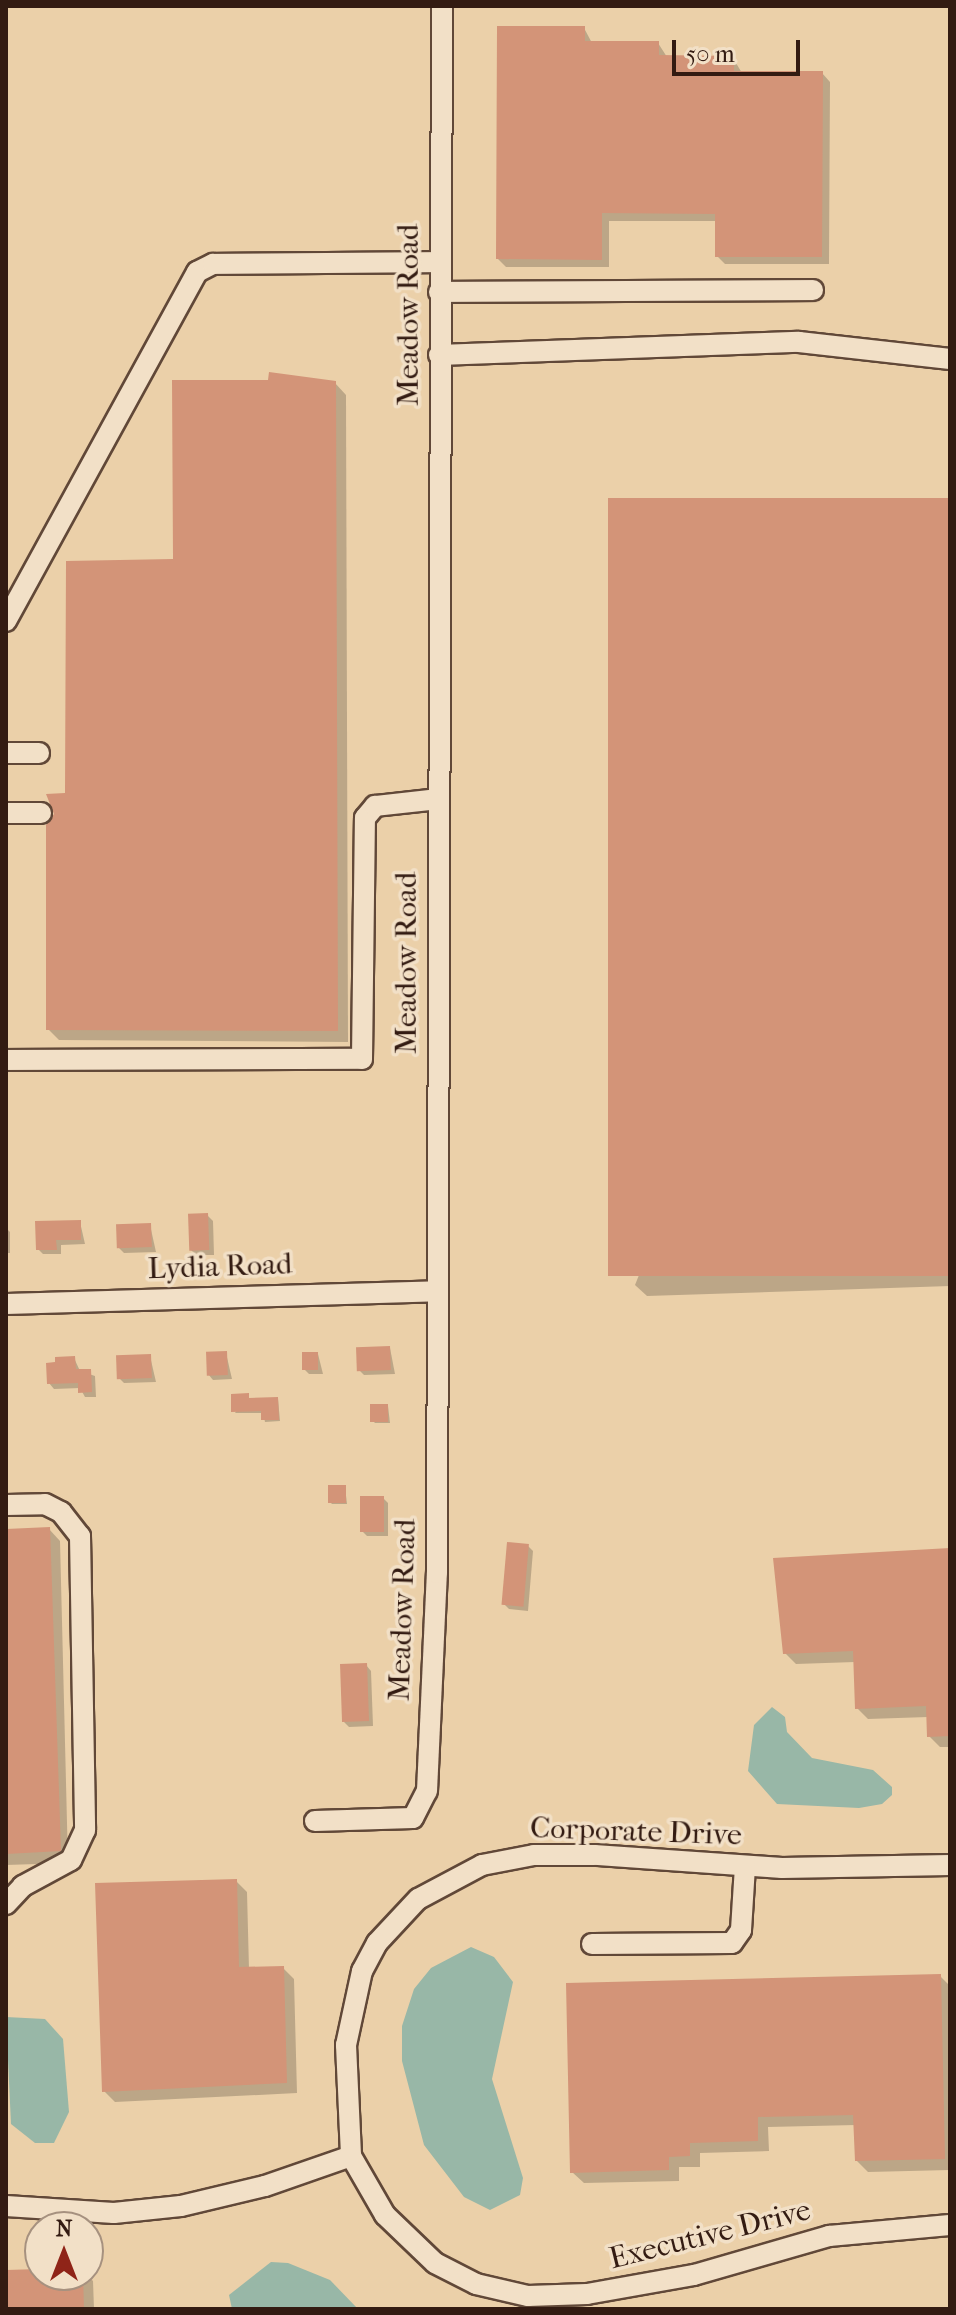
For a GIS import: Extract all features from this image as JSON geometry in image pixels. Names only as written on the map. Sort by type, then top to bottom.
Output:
[{"type":"street","name":"Meadow Road","points":[[315,1821],[413,1818],[427,1791],[437,1573],[442,6]]},
{"type":"street","points":[[6,621],[197,272],[213,264],[439,262]]},
{"type":"street","points":[[439,292],[813,290]]},
{"type":"street","points":[[439,355],[799,342],[950,359]]},
{"type":"street","points":[[6,753],[39,753]]},
{"type":"street","points":[[6,1060],[362,1059],[365,818],[375,806],[438,799]]},
{"type":"street","points":[[6,813],[41,813]]},
{"type":"street","name":"Lydia Road","points":[[6,1304],[436,1291]]},
{"type":"street","points":[[6,1505],[45,1504],[61,1512],[80,1536],[85,1830],[71,1860],[23,1886],[6,1904]]},
{"type":"street","name":"Corporate Drive","points":[[351,2156],[346,2045],[350,2011],[377,1943],[418,1899],[472,1869],[534,1855],[745,1866],[950,1865]]},
{"type":"street","points":[[592,1944],[732,1943],[741,1930],[745,1866]]},
{"type":"street","points":[[6,2206],[105,2213],[181,2206],[265,2186],[351,2156]]},
{"type":"street","name":"Executive Drive","points":[[351,2156],[385,2215],[435,2263],[476,2284],[528,2296],[640,2287],[829,2236],[950,2225]]},
{"type":"shaded area","points":[[772,1707],[785,1717],[787,1732],[812,1758],[873,1770],[892,1787],[892,1795],[882,1804],[859,1808],[777,1804],[748,1771],[754,1725]]},
{"type":"shaded area","points":[[471,1947],[494,1957],[513,1982],[492,2079],[523,2178],[520,2195],[490,2210],[464,2197],[424,2145],[402,2061],[402,2026],[414,1989],[431,1968]]},
{"type":"shaded area","points":[[6,2017],[45,2019],[63,2039],[69,2112],[54,2143],[35,2143],[11,2124]]},
{"type":"shaded area","points":[[271,2262],[288,2263],[330,2280],[358,2309],[232,2309],[229,2295]]},
{"type":"building","points":[[497,26],[585,26],[585,41],[659,41],[659,55],[734,56],[734,71],[823,71],[822,257],[715,257],[715,214],[602,213],[602,260],[496,259]]},
{"type":"building","points":[[269,372],[336,381],[338,1031],[46,1030],[46,825],[54,814],[46,794],[65,793],[66,561],[173,559],[172,380],[268,380]]},
{"type":"building","points":[[608,498],[950,498],[950,1276],[608,1276]]},
{"type":"building","points":[[208,1213],[209,1250],[189,1251],[188,1214]]},
{"type":"building","points":[[81,1220],[81,1240],[56,1240],[57,1250],[36,1250],[35,1221]]},
{"type":"building","points":[[151,1223],[152,1247],[117,1248],[116,1224]]},
{"type":"building","points":[[390,1346],[391,1370],[357,1371],[356,1347]]},
{"type":"building","points":[[227,1351],[228,1375],[207,1376],[206,1352]]},
{"type":"building","points":[[302,1352],[318,1352],[318,1370],[302,1370]]},
{"type":"building","points":[[151,1354],[152,1378],[117,1379],[116,1355]]},
{"type":"building","points":[[75,1356],[76,1369],[91,1369],[92,1392],[78,1393],[78,1383],[47,1384],[46,1363],[55,1362],[55,1357]]},
{"type":"building","points":[[249,1393],[249,1398],[278,1397],[279,1420],[261,1420],[261,1411],[231,1412],[231,1394]]},
{"type":"building","points":[[370,1404],[388,1404],[388,1422],[370,1422]]},
{"type":"building","points":[[328,1485],[346,1485],[346,1503],[328,1503]]},
{"type":"building","points":[[360,1496],[384,1496],[384,1532],[360,1532]]},
{"type":"building","points":[[50,1527],[61,1851],[6,1854],[6,1529]]},
{"type":"building","points":[[507,1542],[529,1544],[523,1607],[502,1605]]},
{"type":"building","points":[[950,1548],[950,1736],[927,1737],[926,1706],[855,1709],[853,1651],[783,1654],[773,1558]]},
{"type":"building","points":[[367,1663],[369,1721],[342,1722],[340,1664]]},
{"type":"building","points":[[237,1879],[239,1967],[284,1966],[287,2083],[102,2092],[95,1883]]},
{"type":"building","points":[[941,1974],[945,2159],[855,2161],[853,2115],[758,2117],[758,2141],[690,2143],[690,2156],[669,2157],[669,2170],[570,2173],[566,1983]]},
{"type":"building","points":[[24,2269],[24,2291],[83,2291],[84,2309],[6,2309],[6,2270]]}]
